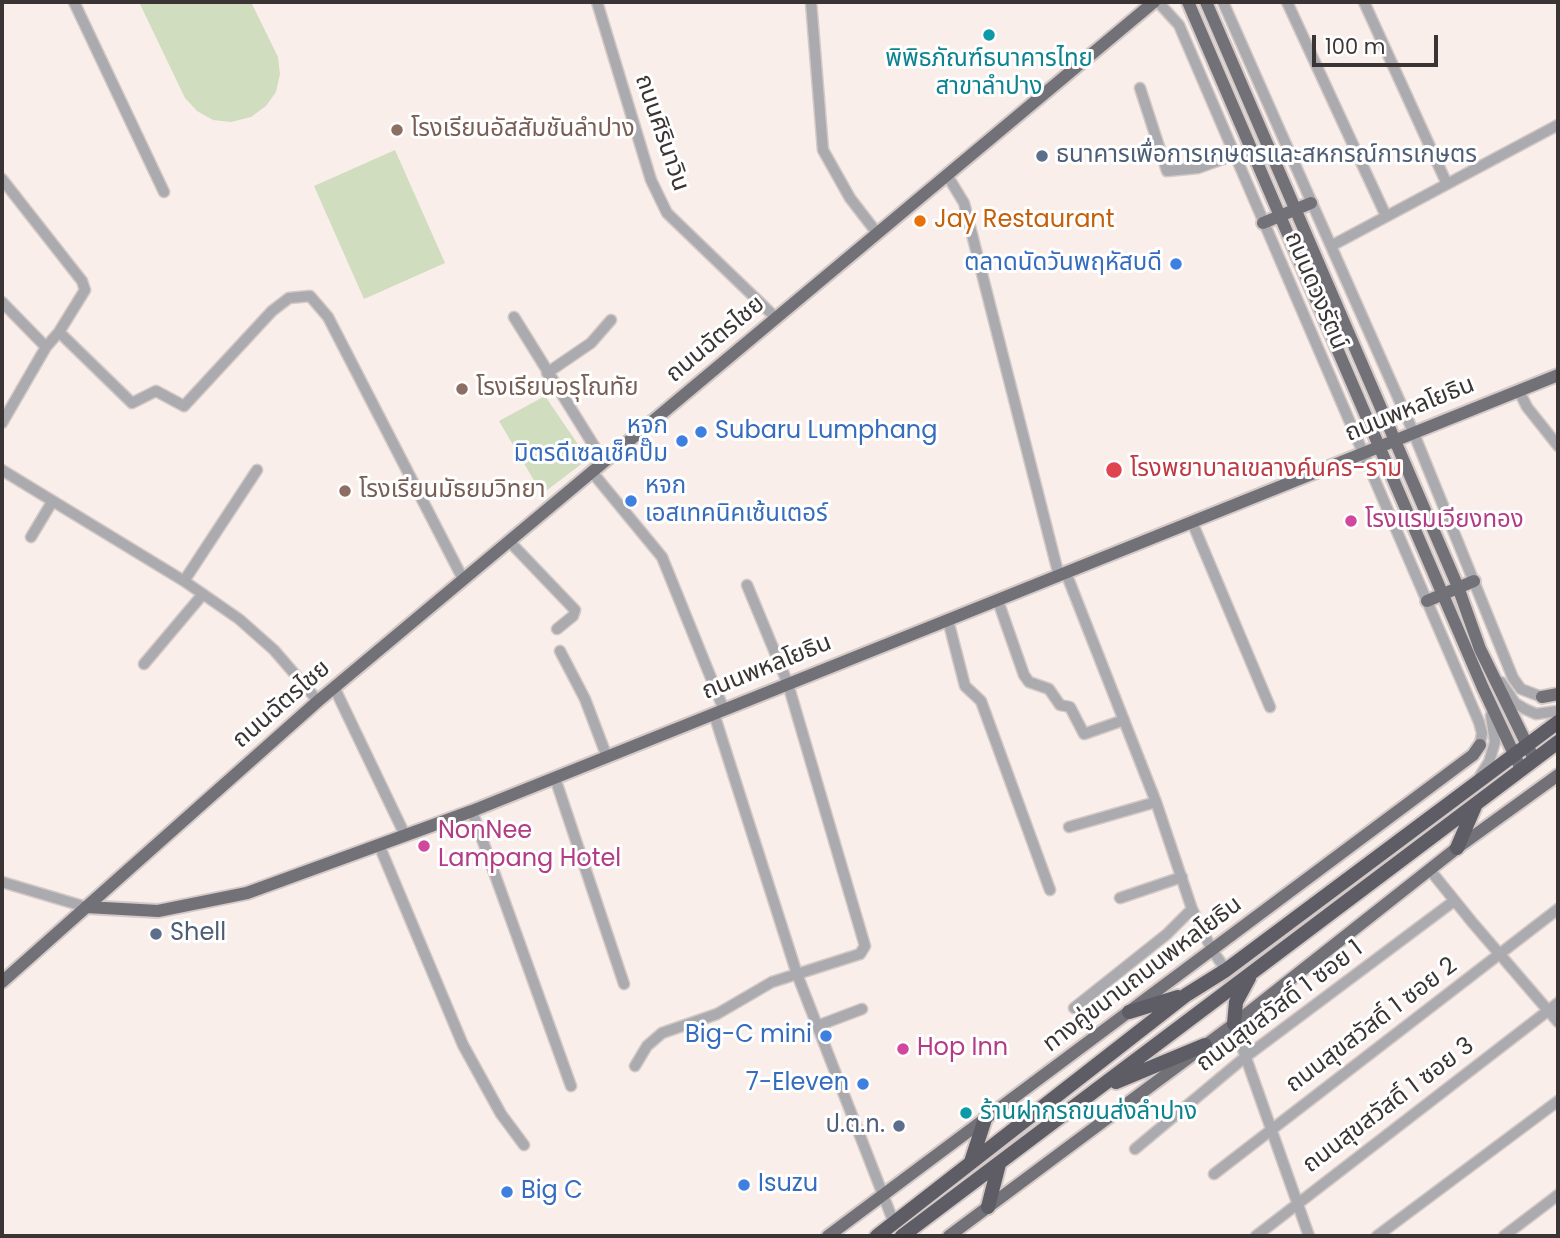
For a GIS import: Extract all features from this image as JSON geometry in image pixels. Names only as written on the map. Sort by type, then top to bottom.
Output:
[{"type":"highway","points":[[877,1236],[1186,995],[1226,970],[1512,753],[1558,722]]},
{"type":"highway","points":[[894,1223],[903,1236],[1558,742]]},
{"type":"highway","points":[[1457,848],[1475,805]]},
{"type":"highway","points":[[1234,1024],[1236,1002],[1251,974]]},
{"type":"highway","points":[[1129,1012],[1186,995]]},
{"type":"highway","points":[[1096,1091],[1205,1045]]},
{"type":"highway","points":[[970,1163],[985,1119]]},
{"type":"highway","points":[[988,1207],[999,1164]]},
{"type":"main road","name":"ถนนฉัตรไชย","points":[[86,907],[334,687],[1156,2]]},
{"type":"main road","points":[[1188,2],[1483,688],[1521,769]]},
{"type":"main road","points":[[1206,2],[1396,440],[1458,587],[1480,649],[1534,759]]},
{"type":"main road","points":[[1263,223],[1311,203]]},
{"type":"main road","name":"ถนนพหลโยธิน","points":[[86,907],[118,911],[181,908],[247,893],[472,811],[1558,375]]},
{"type":"main road","points":[[1427,601],[1474,581]]},
{"type":"main road","points":[[1542,697],[1558,694]]},
{"type":"main road","name":"ทางคู่ขนานถนนพหลโยธิน","points":[[828,1236],[1473,755],[1480,745]]},
{"type":"main road","points":[[949,1236],[1234,1024],[1457,848],[1558,775]]},
{"type":"main road","points":[[2,982],[86,907]]},
{"type":"street","points":[[74,2],[164,192]]},
{"type":"street","name":"ถนนศิรินาวิน","points":[[597,2],[651,180],[667,213],[776,317]]},
{"type":"street","points":[[811,2],[823,149],[850,198],[877,233]]},
{"type":"street","name":"ถนนดวงรัตน์","points":[[1156,2],[1179,25],[1479,722],[1482,733],[1480,745]]},
{"type":"street","points":[[1223,2],[1414,433],[1513,678],[1521,689],[1542,697]]},
{"type":"street","points":[[1287,2],[1386,216]]},
{"type":"street","points":[[1364,2],[1447,184]]},
{"type":"street","points":[[1140,88],[1167,171],[1198,168],[1234,155]]},
{"type":"street","points":[[1331,246],[1558,125]]},
{"type":"street","points":[[947,175],[964,203],[1062,575],[1156,802],[1192,909],[1212,950],[1226,970]]},
{"type":"street","points":[[2,179],[82,281],[85,289],[59,332],[46,347],[2,423]]},
{"type":"street","points":[[59,332],[132,403],[156,391],[184,406],[272,311],[289,298],[310,296],[328,317],[463,579]]},
{"type":"street","points":[[2,302],[46,347]]},
{"type":"street","points":[[514,317],[604,462]]},
{"type":"street","points":[[547,373],[592,343],[611,320]]},
{"type":"street","points":[[1519,391],[1527,407],[1558,446]]},
{"type":"street","points":[[2,470],[184,581],[239,619],[274,650],[318,701]]},
{"type":"street","points":[[184,581],[257,470]]},
{"type":"street","points":[[592,472],[662,557],[719,712],[797,974],[894,1223]]},
{"type":"street","points":[[31,537],[52,502]]},
{"type":"street","points":[[1192,522],[1270,707]]},
{"type":"street","points":[[509,541],[575,610],[557,629]]},
{"type":"street","points":[[635,1066],[647,1045],[662,1033],[701,1021],[772,982],[860,954],[865,946],[788,684],[747,585]]},
{"type":"street","points":[[144,664],[203,594]]},
{"type":"street","points":[[998,601],[1024,676],[1029,682],[1049,690],[1060,705],[1070,707],[1084,734],[1124,720]]},
{"type":"street","points":[[948,620],[965,687],[981,701],[1050,890]]},
{"type":"street","points":[[1480,649],[1515,703],[1536,714],[1558,711]]},
{"type":"street","points":[[560,651],[585,699],[607,757]]},
{"type":"street","points":[[334,687],[405,835]]},
{"type":"street","points":[[1478,780],[1489,762],[1495,742],[1495,730],[1483,688]]},
{"type":"street","points":[[555,778],[624,984]]},
{"type":"street","points":[[1069,827],[1156,802]]},
{"type":"street","points":[[472,811],[571,1086]]},
{"type":"street","points":[[379,845],[436,989],[463,1045],[501,1114],[524,1144]]},
{"type":"street","points":[[1430,870],[1499,956],[1558,1022]]},
{"type":"street","points":[[1120,898],[1181,877]]},
{"type":"street","points":[[2,882],[86,907]]},
{"type":"street","name":"ถนนสุขสวัสดิ์ 1 ซอย 1","points":[[1135,1149],[1244,1058],[1454,901]]},
{"type":"street","points":[[1074,1008],[1167,934],[1192,909]]},
{"type":"street","name":"ถนนสุขสวัสดิ์ 1 ซอย 2","points":[[1214,1174],[1558,909]]},
{"type":"street","name":"ถนนสุขสวัสดิ์ 1 ซอย 3","points":[[1256,1236],[1558,1003]]},
{"type":"street","points":[[817,1026],[862,1009]]},
{"type":"street","points":[[1234,1024],[1269,1130],[1310,1236]]},
{"type":"street","points":[[1377,1236],[1558,1101]]},
{"type":"street","points":[[1504,1236],[1558,1195]]},
{"type":"green space","points":[[139,2],[251,2],[278,57],[280,74],[276,92],[266,106],[251,117],[231,122],[213,120],[197,111],[185,98]]},
{"type":"green space","points":[[395,150],[445,263],[364,299],[314,186]]},
{"type":"green space","points":[[545,396],[588,459],[542,494],[499,421]]},
{"type":"place","name":"พิพิธภัณฑ์ธนาคารไทย สาขาลำปาง","points":[[989,35]]},
{"type":"place","name":"โรงเรียนอัสสัมชันลำปาง","points":[[397,130]]},
{"type":"place","name":"ธนาคารเพื่อการเกษตรและสหกรณ์การเกษตร","points":[[1042,156]]},
{"type":"place","name":"Jay Restaurant","points":[[920,221]]},
{"type":"place","name":"ตลาดนัดวันพฤหัสบดี","points":[[1176,264]]},
{"type":"place","name":"โรงเรียนอรุโณทัย","points":[[462,389]]},
{"type":"place","name":"Subaru Lumphang","points":[[701,432]]},
{"type":"place","name":"หจก มิตรดีเซลเช็คปั๊ม","points":[[682,441]]},
{"type":"place","name":"โรงพยาบาลเขลางค์นคร-ราม","points":[[1114,470]]},
{"type":"place","name":"โรงเรียนมัธยมวิทยา","points":[[345,491]]},
{"type":"place","name":"หจก เอสเทคนิคเซ้นเตอร์","points":[[631,501]]},
{"type":"place","name":"โรงแรมเวียงทอง","points":[[1351,521]]},
{"type":"place","name":"NonNee Lampang Hotel","points":[[424,846]]},
{"type":"place","name":"Shell","points":[[156,934]]},
{"type":"place","name":"Big-C mini","points":[[826,1036]]},
{"type":"place","name":"Hop Inn","points":[[903,1049]]},
{"type":"place","name":"7-Eleven","points":[[863,1084]]},
{"type":"place","name":"ร้านฝากรถขนส่งลำปาง","points":[[966,1113]]},
{"type":"place","name":"ป.ต.ท.","points":[[899,1126]]},
{"type":"place","name":"Isuzu","points":[[744,1185]]},
{"type":"place","name":"Big C","points":[[507,1192]]}]
